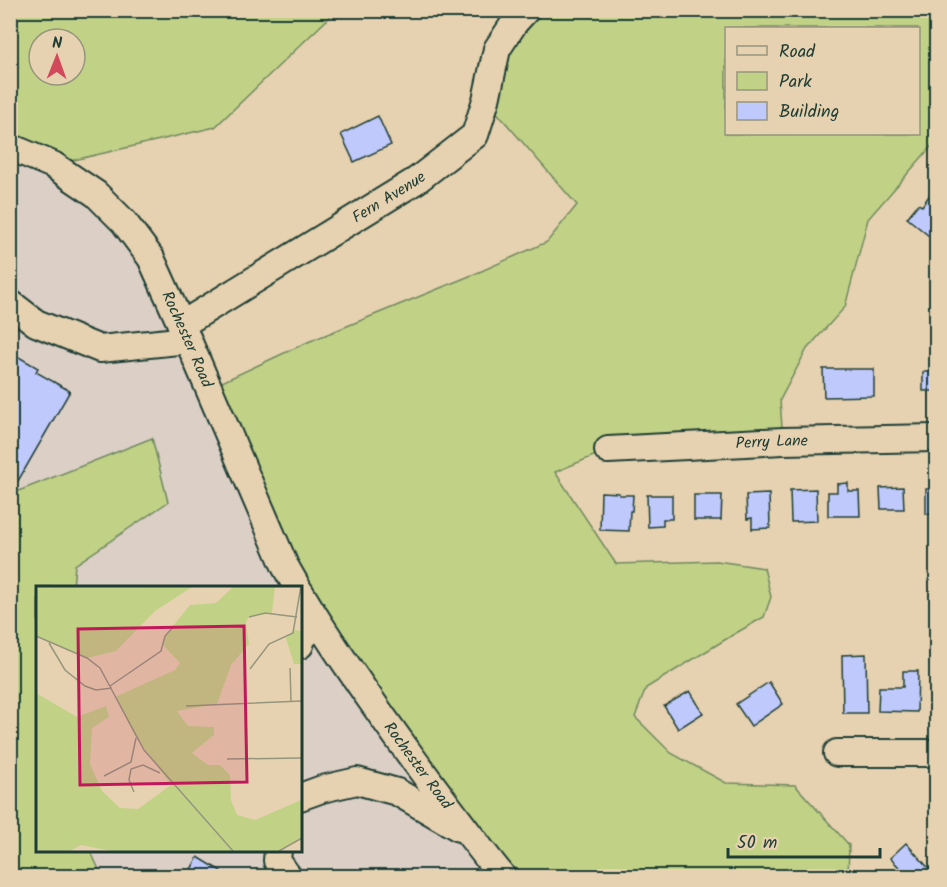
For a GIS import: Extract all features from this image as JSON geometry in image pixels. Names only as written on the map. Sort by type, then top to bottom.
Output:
[{"type":"street","name":"Fern Avenue","points":[[185,333],[417,180],[474,135],[486,100],[497,49],[526,10]]},
{"type":"street","name":"Rochester Road","points":[[10,147],[53,165],[96,194],[124,222],[151,258],[285,566],[296,586]]},
{"type":"street","points":[[10,303],[36,323],[100,349],[185,333]]},
{"type":"street","name":"Perry Lane","points":[[608,450],[783,441],[936,438]]},
{"type":"street","name":"Rochester Road","points":[[302,595],[367,696],[502,876]]},
{"type":"street","points":[[302,639],[319,624]]},
{"type":"street","points":[[837,753],[936,753]]},
{"type":"street","points":[[302,796],[357,781],[397,792],[467,832]]},
{"type":"street","points":[[278,851],[277,861],[288,876]]},
{"type":"shaded area","points":[[11,147],[124,222],[297,586],[73,586],[75,565],[168,502],[152,438],[11,494]]},
{"type":"shaded area","points":[[302,595],[502,876],[102,876],[90,851],[302,851]]},
{"type":"green space","points":[[11,11],[336,11],[215,127],[53,165],[11,147]]},
{"type":"green space","points":[[526,11],[936,11],[936,141],[868,219],[845,307],[807,349],[780,400],[783,441],[608,450],[555,472],[616,564],[717,561],[764,568],[771,597],[764,617],[646,688],[635,717],[671,753],[726,783],[795,785],[849,845],[848,876],[502,876],[314,615],[209,388],[308,342],[547,242],[577,205],[486,100]]},
{"type":"green space","points":[[152,438],[168,502],[75,565],[73,586],[36,586],[36,851],[90,851],[102,876],[11,876],[11,494]]},
{"type":"building","points":[[378,116],[391,145],[354,162],[341,134]]},
{"type":"building","points":[[936,186],[936,236],[934,240],[907,218],[918,204],[922,206]]},
{"type":"building","points":[[10,352],[38,368],[36,372],[70,391],[18,481],[10,477]]},
{"type":"building","points":[[823,369],[874,369],[874,396],[824,397]]},
{"type":"building","points":[[923,372],[936,372],[936,391],[923,391]]},
{"type":"building","points":[[848,483],[848,491],[859,491],[860,516],[828,516],[828,492],[837,492],[837,484]]},
{"type":"building","points":[[903,487],[904,509],[881,509],[880,488]]},
{"type":"building","points":[[816,489],[817,521],[791,522],[790,490]]},
{"type":"building","points":[[926,489],[936,489],[936,514],[926,514]]},
{"type":"building","points":[[601,492],[633,495],[629,531],[600,530]]},
{"type":"building","points":[[769,494],[770,528],[752,529],[752,518],[747,519],[746,495]]},
{"type":"building","points":[[647,495],[672,495],[672,519],[663,519],[663,526],[648,527]]},
{"type":"building","points":[[694,495],[722,495],[721,520],[694,520]]},
{"type":"building","points":[[866,654],[867,713],[843,713],[842,655]]},
{"type":"building","points":[[903,671],[918,671],[917,712],[878,711],[879,687],[903,687]]},
{"type":"building","points":[[769,682],[783,704],[751,726],[736,704]]},
{"type":"building","points":[[690,691],[703,713],[678,729],[664,706]]},
{"type":"building","points":[[906,843],[932,872],[927,876],[908,876],[890,858]]},
{"type":"building","points":[[198,857],[221,871],[218,876],[187,876]]}]
